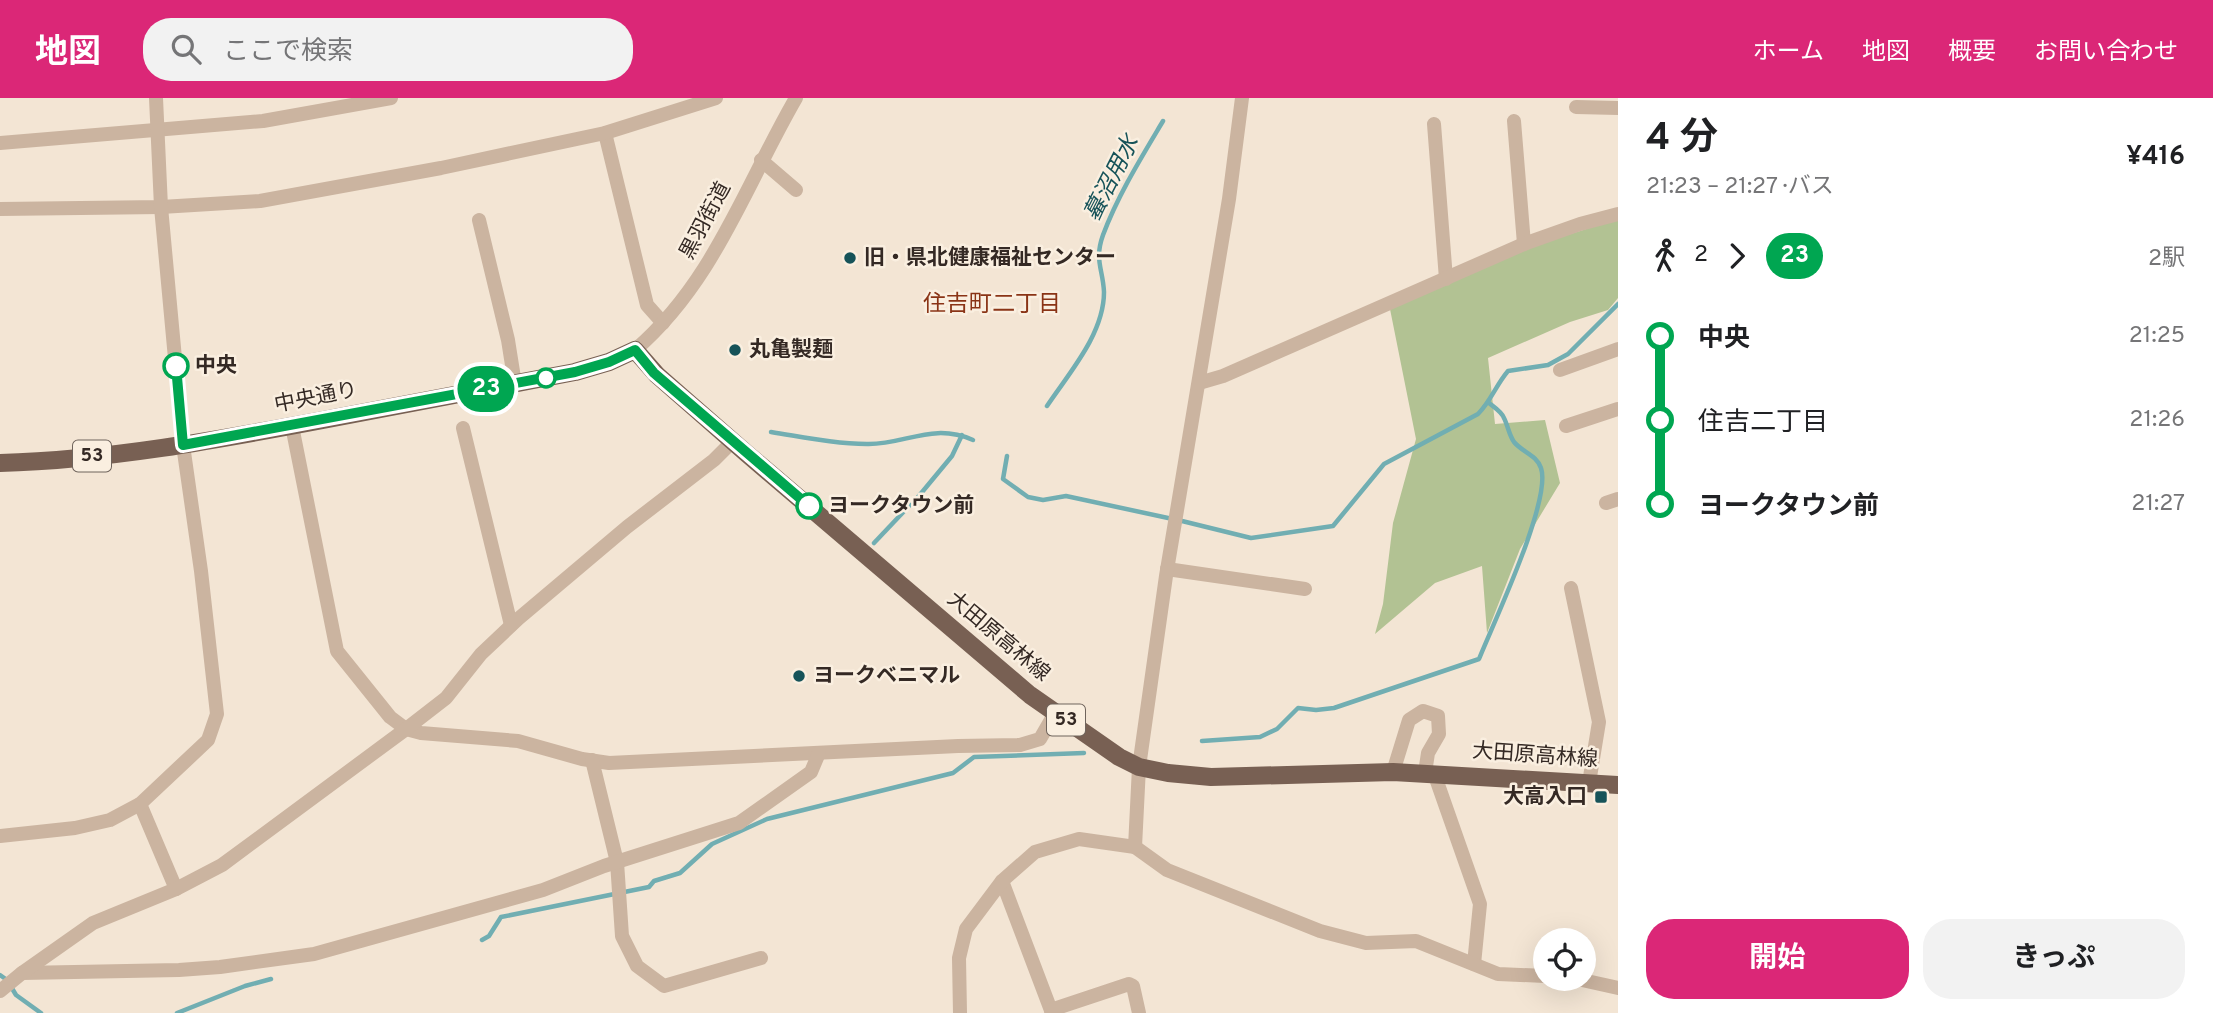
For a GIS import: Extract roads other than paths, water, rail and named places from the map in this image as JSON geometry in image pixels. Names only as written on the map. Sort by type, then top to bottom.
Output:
[{"type":"main road","name":"中央通り","points":[[0,463],[38,462],[183,445],[292,426],[575,372],[609,362],[635,350]]},
{"type":"main road","name":"大田原高林線","points":[[635,350],[654,373],[1030,695],[1119,757],[1139,767],[1211,777],[1393,772],[1618,785]]},
{"type":"street","points":[[0,836],[75,828],[110,820],[140,804],[208,740],[217,714],[183,445],[161,207],[156,98]]},
{"type":"street","points":[[0,143],[263,121],[391,98]]},
{"type":"street","points":[[0,209],[161,207],[260,201],[441,168],[605,133],[716,98]]},
{"type":"street","name":"黒羽街道","points":[[635,350],[692,290],[712,259],[761,160],[796,98]]},
{"type":"street","points":[[1135,847],[1139,767],[1167,569],[1229,199],[1242,98]]},
{"type":"street","points":[[1576,107],[1618,108]]},
{"type":"street","points":[[1514,121],[1524,244]]},
{"type":"street","points":[[1434,124],[1446,279]]},
{"type":"street","points":[[605,133],[647,305],[663,323]]},
{"type":"street","points":[[761,160],[796,190]]},
{"type":"street","points":[[1199,383],[1223,376],[1524,244],[1618,214]]},
{"type":"street","points":[[479,220],[508,340],[515,383]]},
{"type":"street","points":[[1560,370],[1618,349]]},
{"type":"street","points":[[1566,426],[1618,409]]},
{"type":"street","points":[[292,426],[337,651],[390,717],[406,729],[421,733],[518,741],[609,763],[1020,745],[1040,739],[1055,713]]},
{"type":"street","points":[[463,428],[511,625]]},
{"type":"street","points":[[0,991],[93,923],[176,889],[222,864],[406,729],[446,698],[481,654],[511,625],[627,527],[714,460],[733,441]]},
{"type":"street","points":[[1167,569],[1305,589]]},
{"type":"street","points":[[1571,588],[1599,722],[1589,783]]},
{"type":"street","points":[[1393,772],[1409,720],[1423,711],[1438,716],[1439,734],[1427,753],[1430,773],[1479,904],[1474,964]]},
{"type":"street","points":[[22,973],[179,970],[314,954],[543,890],[617,862],[738,823],[811,772],[819,753]]},
{"type":"street","points":[[592,760],[617,862],[622,936],[637,966],[664,986],[761,958]]},
{"type":"street","points":[[140,804],[176,889]]},
{"type":"street","points":[[960,1013],[958,958],[965,929],[1002,881],[1035,852],[1079,839],[1135,847],[1167,870],[1320,931],[1366,943],[1416,941],[1499,974],[1533,975]]},
{"type":"street","points":[[1002,881],[1052,1012],[1129,984],[1133,986],[1139,1013]]},
{"type":"street","points":[[1596,983],[1618,988]]},
{"type":"waterway","name":"蟇沼用水","points":[[1047,406],[1092,338],[1102,308],[1104,292],[1099,258],[1100,244],[1123,191],[1163,121]]},
{"type":"waterway","points":[[1007,456],[1003,479],[1028,497],[1043,500],[1066,496],[1251,538],[1333,526],[1384,464],[1478,414],[1508,371],[1548,365],[1568,354],[1618,304]]},
{"type":"waterway","points":[[1202,741],[1260,737],[1277,729],[1298,708],[1334,708],[1479,659],[1530,533],[1542,484],[1539,464],[1514,442],[1503,416],[1489,403]]},
{"type":"waterway","points":[[771,432],[855,444],[881,443],[944,433],[973,440]]},
{"type":"waterway","points":[[918,497],[952,456],[962,435]]},
{"type":"waterway","points":[[874,543],[910,505]]},
{"type":"waterway","points":[[482,940],[489,936],[501,917],[649,887],[654,881],[680,873],[712,844],[767,819],[953,773],[974,757],[1084,753]]},
{"type":"waterway","points":[[0,975],[7,980],[16,995],[41,1013]]},
{"type":"waterway","points":[[177,1013],[245,986],[271,979]]},
{"type":"place","name":"旧・県北健康福祉センター","points":[[850,258]]},
{"type":"place","name":"丸亀製麺","points":[[735,350]]},
{"type":"place","name":"中央","points":[[176,366]]},
{"type":"place","name":"ヨークタウン前","points":[[809,506]]},
{"type":"place","name":"ヨークベニマル","points":[[799,676]]},
{"type":"place","name":"大高入口","points":[[1601,797]]},
{"type":"district","name":"住吉町二丁目","points":[[992,305]]}]
